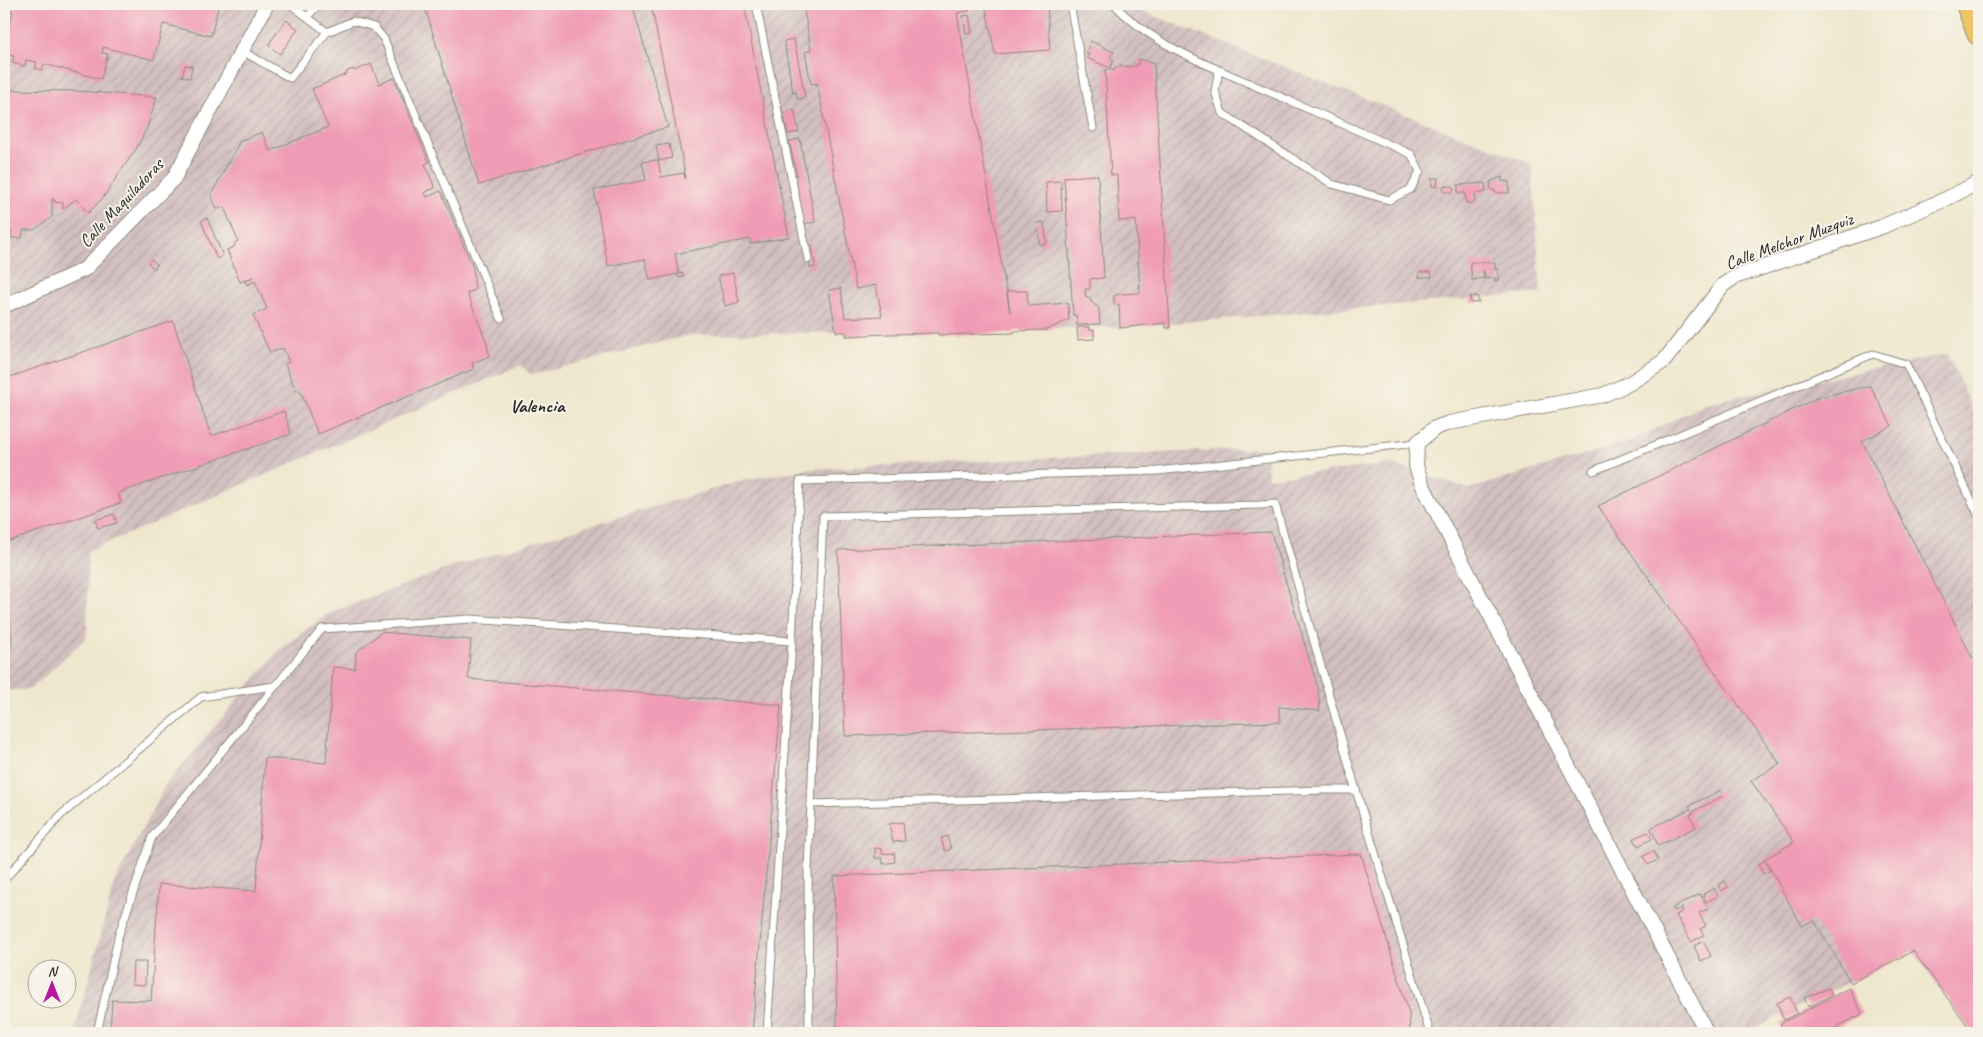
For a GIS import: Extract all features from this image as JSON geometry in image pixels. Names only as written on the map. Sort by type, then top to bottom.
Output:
[{"type":"highway","points":[[1968,4],[1979,32]]},
{"type":"street","name":"Calle Maquiladoras","points":[[4,306],[85,269],[174,178],[267,4]]},
{"type":"street","name":"Calle Melchor Muzquiz","points":[[1417,444],[1435,428],[1449,423],[1603,395],[1630,383],[1664,361],[1723,285],[1735,277],[1881,227],[1946,199],[1979,182]]},
{"type":"street","points":[[1417,444],[1416,466],[1422,484],[1707,1033]]},
{"type":"lane","points":[[290,4],[327,32]]},
{"type":"lane","points":[[307,17],[319,4]]},
{"type":"lane","points":[[756,4],[808,259]]},
{"type":"lane","points":[[1070,4],[1093,128]]},
{"type":"lane","points":[[1114,4],[1137,25],[1161,40],[1219,70],[1412,154],[1420,172],[1411,190],[1389,200],[1332,184],[1222,113],[1215,91],[1219,70]]},
{"type":"lane","points":[[242,51],[290,78],[327,32],[353,21],[374,27],[384,39],[502,318]]},
{"type":"lane","points":[[1593,471],[1873,354],[1906,364],[1979,516]]},
{"type":"lane","points":[[767,1033],[792,641],[800,481],[1158,471],[1417,444]]},
{"type":"lane","points":[[809,1033],[808,868],[823,516],[1275,504],[1356,790],[1430,1033]]},
{"type":"lane","points":[[4,595],[8,645]]},
{"type":"lane","points":[[97,1033],[118,934],[152,837],[322,629],[470,619],[792,641]]},
{"type":"lane","points":[[4,880],[60,815],[201,697],[274,686]]},
{"type":"lane","points":[[811,804],[1356,790]]},
{"type":"shaded area","points":[[4,4],[1124,4],[1532,164],[1541,293],[1124,327],[690,335],[531,375],[521,365],[88,551],[87,637],[31,689],[4,691]]},
{"type":"shaded area","points":[[1947,354],[1979,422],[1979,1033],[1972,1033],[1913,951],[1745,1033],[74,1033],[115,881],[165,786],[278,651],[329,613],[457,565],[744,480],[809,469],[1266,448],[1268,478],[1393,464],[1469,489],[1631,441],[1710,402]]},
{"type":"building","points":[[5,4],[219,4],[211,36],[163,24],[154,60],[103,47],[102,53],[108,54],[101,79],[44,64],[42,70],[35,68],[37,62],[26,60],[25,66],[12,63],[14,56],[4,54],[4,46],[13,11],[4,8]]},
{"type":"building","points":[[424,4],[632,4],[668,127],[479,185]]},
{"type":"building","points":[[651,4],[744,4],[789,237],[750,244],[750,239],[675,254],[679,274],[683,273],[684,277],[679,278],[678,274],[650,280],[645,259],[608,266],[594,190],[646,180],[642,162],[658,160],[661,177],[684,173],[686,178]]},
{"type":"building","points":[[803,4],[973,4],[968,6],[969,11],[957,13],[1010,312],[1007,291],[1027,291],[1028,306],[1068,303],[1069,320],[1046,330],[1014,331],[1014,333],[846,336],[846,332],[836,332],[829,290],[841,288],[845,318],[882,316],[876,285],[856,289],[817,83],[811,84],[805,52],[811,50]]},
{"type":"building","points":[[985,4],[1047,4],[1050,50],[995,54]]},
{"type":"building","points":[[969,15],[972,33],[966,34],[963,16]]},
{"type":"building","points":[[286,20],[298,29],[280,54],[268,45]]},
{"type":"building","points":[[794,39],[805,98],[797,99],[796,92],[793,93],[784,41]]},
{"type":"building","points":[[1091,41],[1114,52],[1110,58],[1114,60],[1110,68],[1087,58],[1089,53],[1086,52]]},
{"type":"building","points":[[1139,59],[1154,64],[1170,328],[1166,328],[1165,323],[1120,328],[1119,304],[1114,305],[1114,296],[1140,293],[1136,220],[1119,221],[1117,175],[1111,175],[1105,70],[1115,70],[1115,67],[1137,66]]},
{"type":"building","points":[[371,64],[379,84],[394,78],[429,162],[425,164],[435,188],[425,192],[427,197],[441,191],[473,268],[475,290],[467,293],[488,346],[490,356],[472,363],[474,369],[318,434],[300,390],[296,391],[285,364],[289,362],[283,348],[270,353],[253,315],[267,309],[255,281],[247,285],[245,281],[253,277],[240,282],[227,250],[234,247],[238,241],[224,207],[217,209],[211,195],[240,141],[262,132],[270,151],[328,127],[312,89],[347,74],[346,72],[353,69],[354,71]]},
{"type":"building","points":[[185,65],[192,66],[190,78],[182,76]]},
{"type":"building","points":[[10,90],[78,91],[157,97],[147,128],[136,149],[102,199],[88,213],[76,199],[63,209],[63,203],[54,202],[54,199],[52,199],[52,217],[34,230],[23,230],[22,238],[11,238],[11,230],[4,230],[4,102],[10,102]]},
{"type":"building","points":[[794,110],[799,132],[788,134],[783,112]]},
{"type":"building","points":[[800,139],[815,222],[804,224],[795,175],[797,175],[789,141]]},
{"type":"building","points":[[669,144],[672,158],[659,161],[656,146]]},
{"type":"building","points":[[1098,175],[1104,278],[1090,279],[1090,289],[1085,289],[1086,298],[1090,298],[1091,302],[1099,308],[1100,324],[1077,325],[1076,315],[1073,315],[1064,177]]},
{"type":"building","points":[[1502,177],[1502,181],[1509,182],[1509,193],[1495,193],[1495,190],[1491,190],[1490,182]]},
{"type":"building","points":[[1432,178],[1438,178],[1437,187],[1432,186]]},
{"type":"building","points":[[1061,181],[1062,211],[1047,212],[1046,182]]},
{"type":"building","points":[[1485,183],[1486,192],[1475,194],[1475,203],[1466,203],[1465,193],[1458,193],[1458,185]]},
{"type":"building","points":[[1444,185],[1454,187],[1453,193],[1443,191]]},
{"type":"building","points":[[207,218],[223,256],[217,259],[201,221]]},
{"type":"building","points":[[1044,222],[1047,244],[1040,245],[1037,223]]},
{"type":"building","points":[[812,245],[815,267],[810,268],[807,246]]},
{"type":"building","points":[[152,259],[157,265],[154,269],[148,263]]},
{"type":"building","points":[[1470,262],[1495,263],[1495,269],[1498,269],[1498,280],[1495,281],[1495,278],[1485,279],[1483,271],[1484,278],[1472,280]]},
{"type":"building","points":[[1419,272],[1431,272],[1432,277],[1419,277]]},
{"type":"building","points":[[733,273],[739,302],[725,306],[718,276]]},
{"type":"building","points":[[1470,296],[1477,296],[1479,302],[1471,303]]},
{"type":"building","points":[[173,321],[211,436],[284,411],[291,434],[118,493],[121,503],[4,543],[4,379]]},
{"type":"building","points":[[1077,327],[1089,327],[1089,330],[1094,330],[1094,339],[1078,340]]},
{"type":"building","points":[[1870,386],[1892,426],[1862,441],[1973,659],[1979,656],[1979,1033],[1973,1033],[1913,951],[1851,983],[1814,920],[1802,926],[1765,859],[1794,842],[1751,781],[1780,764],[1598,506],[1819,397]]},
{"type":"building","points":[[114,514],[117,523],[98,528],[95,520]]},
{"type":"building","points":[[1271,532],[1318,688],[1320,711],[1279,707],[1280,722],[845,736],[838,550]]},
{"type":"building","points":[[382,632],[471,640],[468,679],[781,705],[752,1033],[110,1033],[112,1000],[151,1001],[159,884],[256,891],[265,758],[326,763],[333,667],[355,669],[356,652]]},
{"type":"building","points":[[1721,790],[1723,796],[1692,812],[1693,814],[1690,815],[1696,827],[1658,846],[1651,828],[1691,809],[1689,806]]},
{"type":"building","points":[[903,822],[905,841],[893,842],[889,824]]},
{"type":"building","points":[[1648,832],[1652,839],[1638,846],[1634,838]]},
{"type":"building","points":[[947,836],[951,849],[945,851],[941,838]]},
{"type":"building","points":[[875,848],[882,849],[882,854],[894,853],[895,862],[883,864],[882,858],[875,858]]},
{"type":"building","points":[[1653,851],[1658,860],[1648,865],[1643,856]]},
{"type":"building","points":[[1361,854],[1409,1013],[1410,1033],[837,1033],[834,876]]},
{"type":"building","points":[[1765,860],[1770,871],[1763,874],[1758,864]]},
{"type":"building","points":[[1725,881],[1728,887],[1721,891],[1718,885]]},
{"type":"building","points":[[1714,888],[1718,896],[1706,902],[1703,894]]},
{"type":"building","points":[[1700,894],[1708,909],[1699,913],[1706,926],[1700,929],[1704,935],[1691,942],[1676,915],[1683,911],[1682,908],[1674,911],[1673,908]]},
{"type":"building","points":[[1703,941],[1711,956],[1701,961],[1694,946]]},
{"type":"building","points":[[133,962],[146,962],[145,985],[132,984]]},
{"type":"building","points":[[1829,988],[1832,995],[1808,1007],[1804,998]]},
{"type":"building","points":[[1849,988],[1862,1014],[1835,1028],[1832,1033],[1785,1033],[1780,1024]]},
{"type":"building","points":[[1790,997],[1797,1013],[1784,1020],[1777,1003]]},
{"type":"district","name":"Valencia","points":[[537,405]]}]
